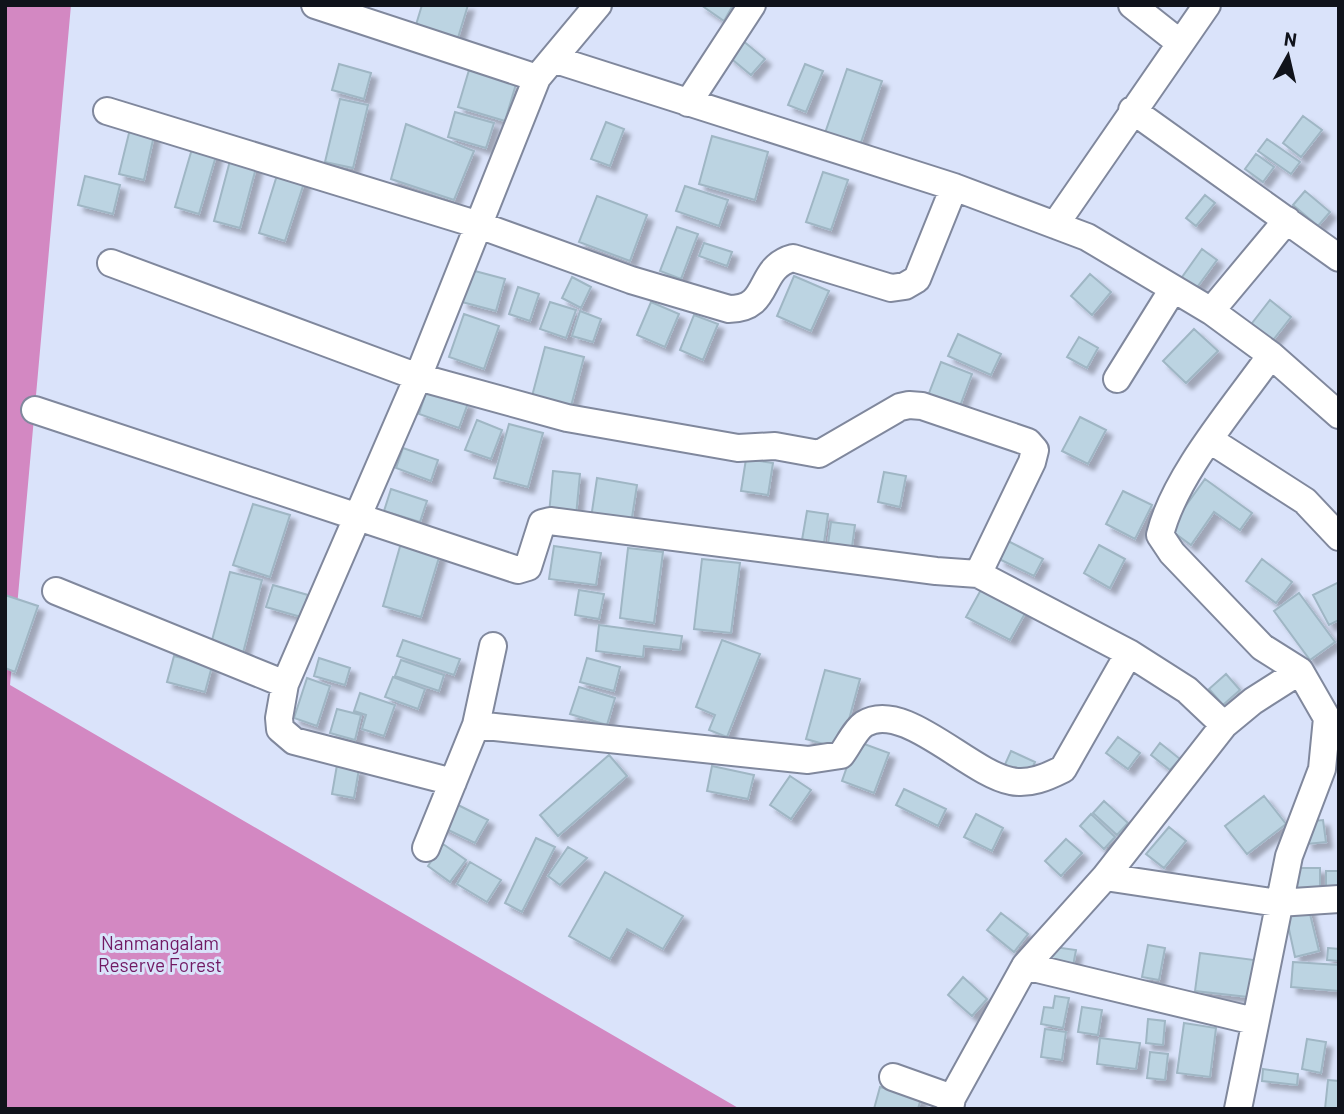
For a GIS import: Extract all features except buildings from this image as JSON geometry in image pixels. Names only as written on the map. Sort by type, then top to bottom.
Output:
[{"type":"street","points":[[315,5],[545,69],[688,103],[954,187],[1087,237],[1211,311],[1271,355],[1339,415]]},
{"type":"street","points":[[453,782],[285,736],[278,725],[285,684],[418,377],[545,69],[598,5]]},
{"type":"street","points":[[688,103],[752,5]]},
{"type":"street","points":[[1132,5],[1180,43]]},
{"type":"street","points":[[1055,225],[1207,5]]},
{"type":"street","points":[[1132,110],[1338,255]]},
{"type":"street","points":[[107,111],[479,225],[631,280],[729,309],[743,309],[753,305],[772,271],[784,261],[793,258],[891,288],[905,286],[917,279],[954,187]]},
{"type":"street","points":[[1211,311],[1287,220]]},
{"type":"street","points":[[111,263],[418,377],[567,418],[738,448],[775,446],[819,454],[900,407],[909,405],[922,406],[1028,442],[1035,450],[1032,462],[978,574]]},
{"type":"street","points":[[1118,379],[1173,289]]},
{"type":"street","points":[[1238,1109],[1278,903],[1289,856],[1322,769],[1327,718],[1300,671],[1262,647],[1172,553],[1160,535],[1166,511],[1210,440],[1271,355]]},
{"type":"street","points":[[35,410],[518,569],[528,567],[537,530],[542,523],[550,521],[936,571],[978,574],[1129,653],[1187,690],[1224,725]]},
{"type":"street","points":[[1210,440],[1305,501],[1339,537]]},
{"type":"street","points":[[56,591],[285,684]]},
{"type":"street","points":[[426,848],[476,724],[493,646]]},
{"type":"street","points":[[476,724],[808,760],[841,755],[862,725],[876,719],[903,721],[983,771],[1012,782],[1044,779],[1063,769],[1129,653]]},
{"type":"street","points":[[893,1077],[951,1104],[1025,966],[1105,877],[1224,725],[1253,701],[1300,671]]},
{"type":"street","points":[[1105,877],[1278,903],[1339,899]]},
{"type":"street","points":[[1025,966],[1254,1021]]},
{"type":"green space","name":"Nanmangalam Reserve Forest","points":[[5,5],[71,5],[10,685],[740,1109],[5,1109]]}]
